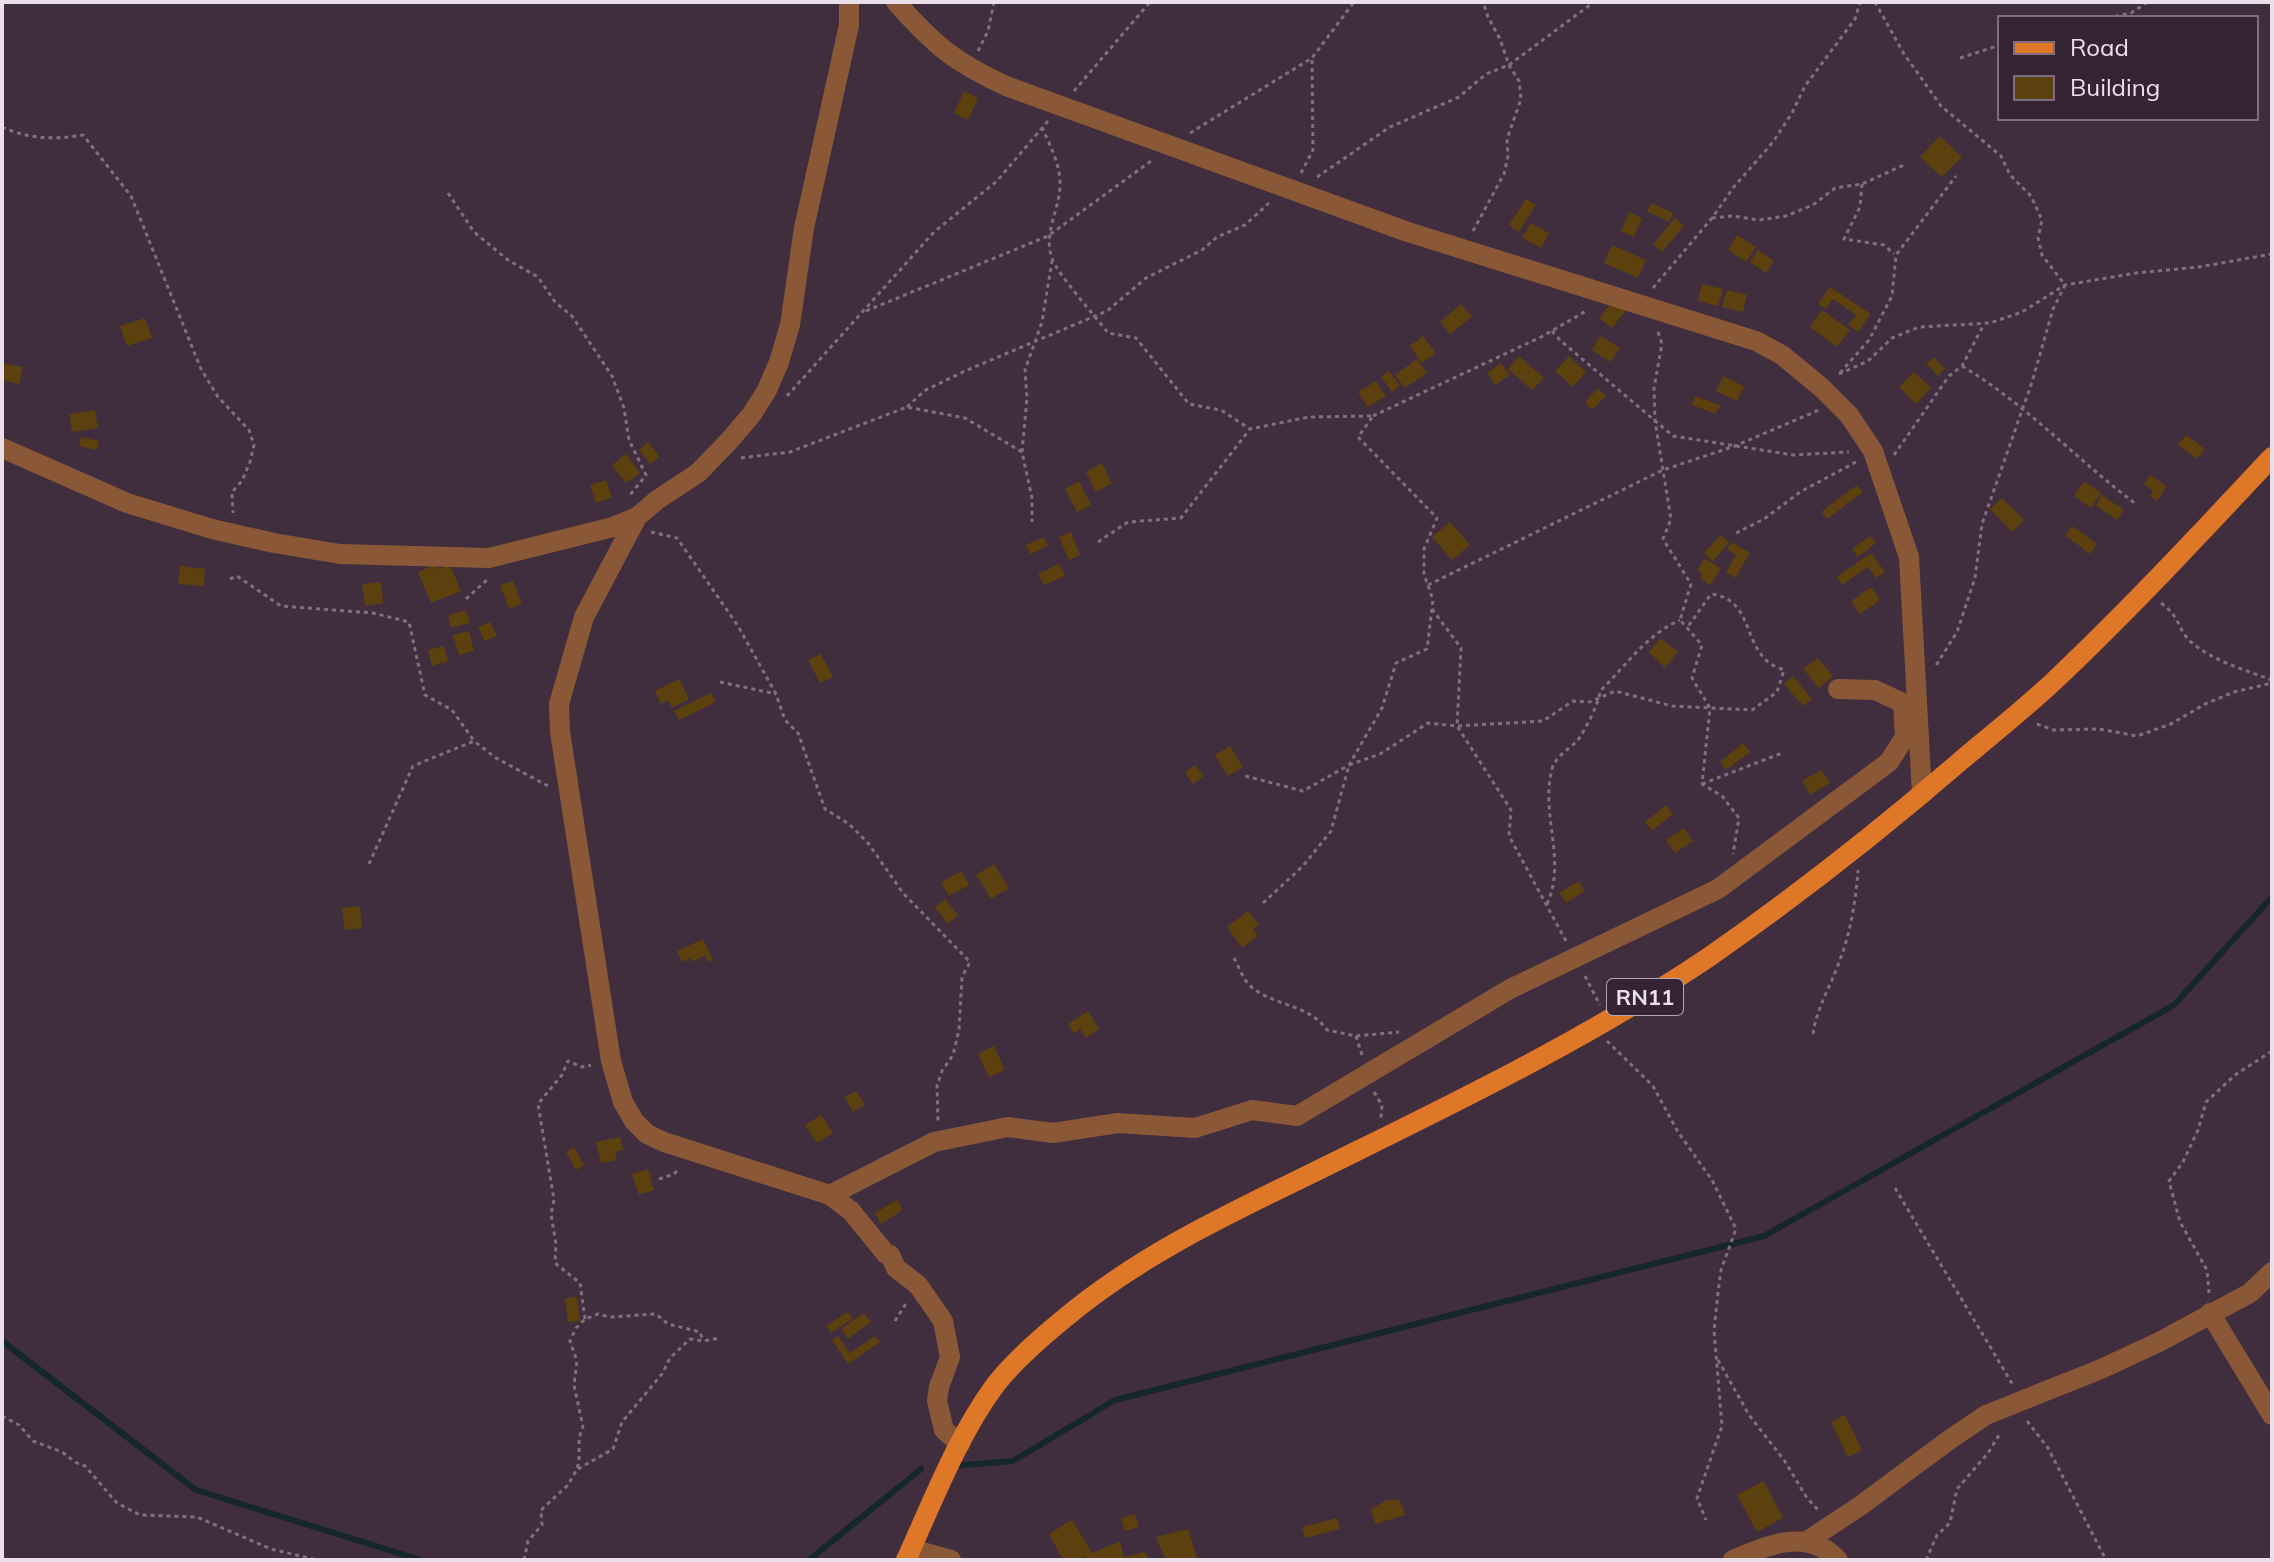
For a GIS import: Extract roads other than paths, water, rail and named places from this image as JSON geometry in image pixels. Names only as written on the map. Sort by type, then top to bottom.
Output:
[{"type":"main road","name":"RN11","points":[[909,1554],[960,1444],[995,1386],[1028,1349],[1110,1281],[1228,1213],[1380,1140],[1600,1023],[1706,959],[1824,874],[2050,685],[2145,591],[2272,457]]},
{"type":"street","points":[[849,2],[849,25],[804,228],[790,325],[779,362],[752,414],[698,473],[657,500],[635,522],[584,617],[559,704],[560,732],[611,1061],[623,1102],[634,1121],[647,1134],[830,1195],[851,1211],[890,1255],[896,1268],[918,1285],[943,1321],[950,1357],[937,1401],[944,1430],[960,1444]]},
{"type":"street","points":[[896,2],[936,45],[969,69],[1006,86],[1294,191],[1466,250],[1756,341],[1782,355],[1829,395],[1861,430],[1873,451],[1909,557],[1922,794]]},
{"type":"street","points":[[2,448],[127,503],[244,537],[340,554],[489,558],[635,522]]},
{"type":"street","points":[[830,1195],[934,1142],[1008,1127],[1053,1133],[1118,1123],[1195,1128],[1252,1110],[1297,1116],[1510,989],[1718,889],[1889,762],[1905,737],[1903,703],[1875,690],[1838,689]]},
{"type":"street","points":[[1807,1541],[1986,1415],[2159,1342],[2250,1293],[2272,1272]]},
{"type":"street","points":[[2210,1313],[2272,1415]]},
{"type":"street","points":[[1733,1560],[1762,1547],[1807,1541],[1826,1547],[1838,1560]]},
{"type":"street","points":[[909,1554],[951,1560]]},
{"type":"waterway","points":[[953,1466],[1013,1461],[1115,1400],[1764,1236],[2174,1005],[2272,897]]},
{"type":"waterway","points":[[2,1341],[196,1490],[421,1560]]},
{"type":"waterway","points":[[809,1560],[921,1469]]}]
